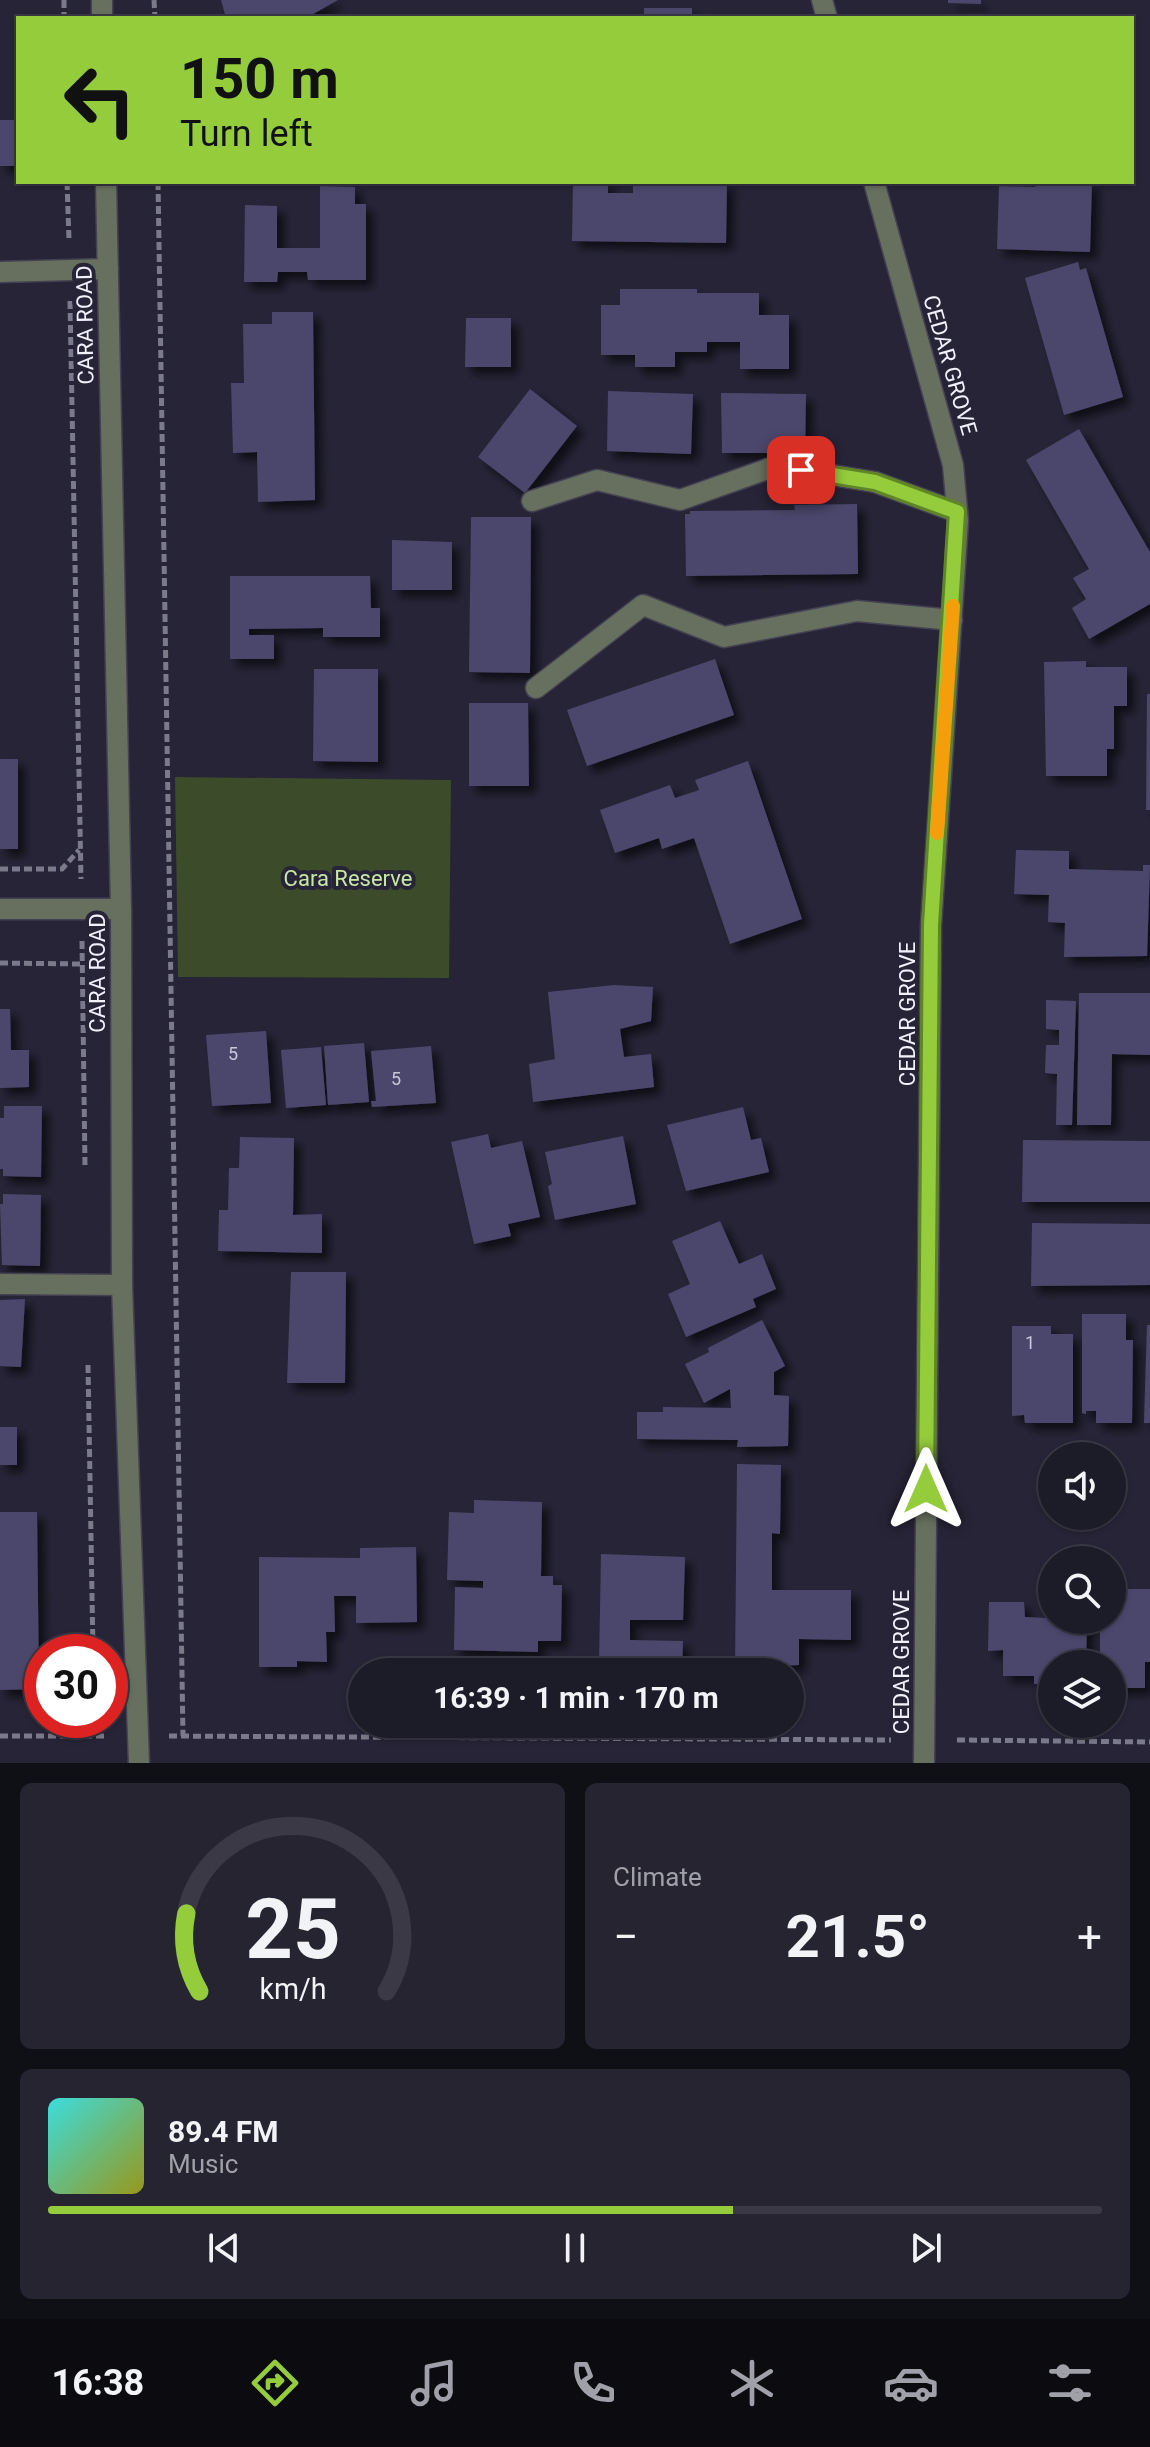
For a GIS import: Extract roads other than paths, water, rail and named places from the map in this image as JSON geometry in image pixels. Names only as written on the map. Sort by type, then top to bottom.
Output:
[{"type":"street","name":"CARA ROAD","points":[[106,184],[121,909],[122,1285],[139,1763]]},
{"type":"street","name":"CEDAR GROVE","points":[[875,184],[953,465],[957,512],[931,925],[924,1763]]},
{"type":"street","points":[[0,272],[108,269]]},
{"type":"street","points":[[532,501],[597,480],[680,500],[776,466],[875,482],[957,512]]},
{"type":"street","points":[[536,688],[643,605],[724,637],[857,611],[952,620]]},
{"type":"street","points":[[0,909],[121,909]]},
{"type":"street","points":[[0,1284],[122,1285]]},
{"type":"park label","name":"Cara Reserve","points":[[348,878]]}]
